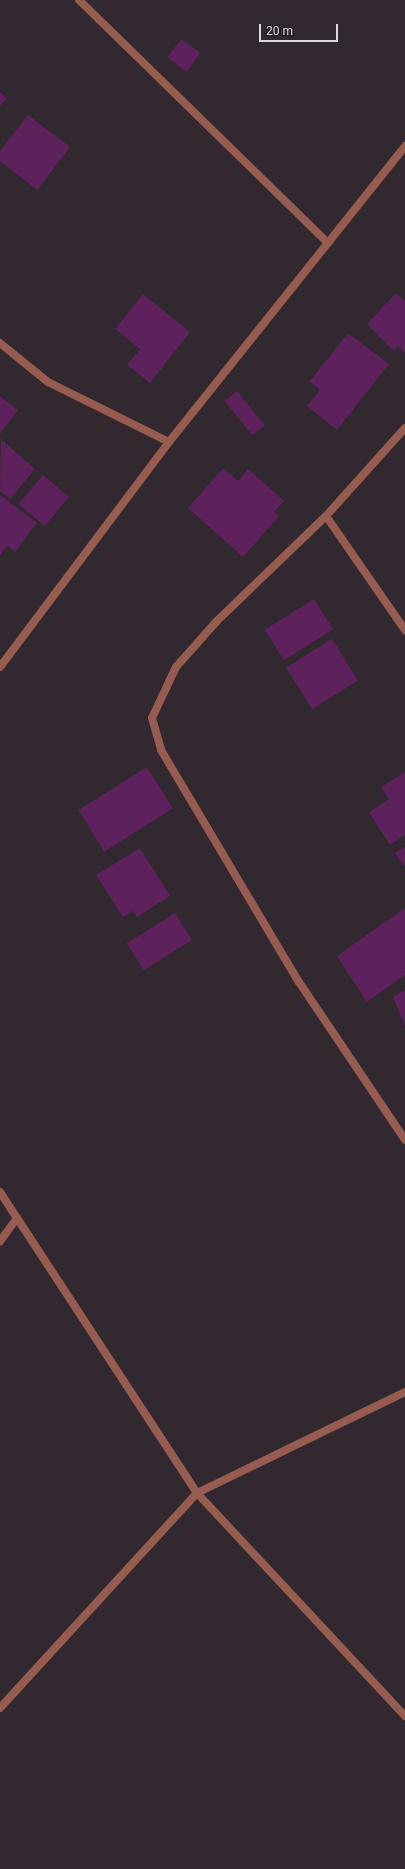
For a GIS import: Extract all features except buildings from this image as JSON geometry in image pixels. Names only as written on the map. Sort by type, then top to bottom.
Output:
[{"type":"street","points":[[79,0],[328,243]]},
{"type":"street","points":[[0,667],[169,442],[405,146]]},
{"type":"street","points":[[0,343],[48,382],[169,442]]},
{"type":"street","points":[[405,428],[326,516],[216,622],[176,667],[152,718],[161,750],[295,975],[405,1140]]},
{"type":"street","points":[[326,516],[405,630]]},
{"type":"street","points":[[0,1192],[196,1493],[405,1716]]},
{"type":"street","points":[[0,1241],[17,1218]]},
{"type":"street","points":[[0,1708],[196,1493],[405,1392]]}]
